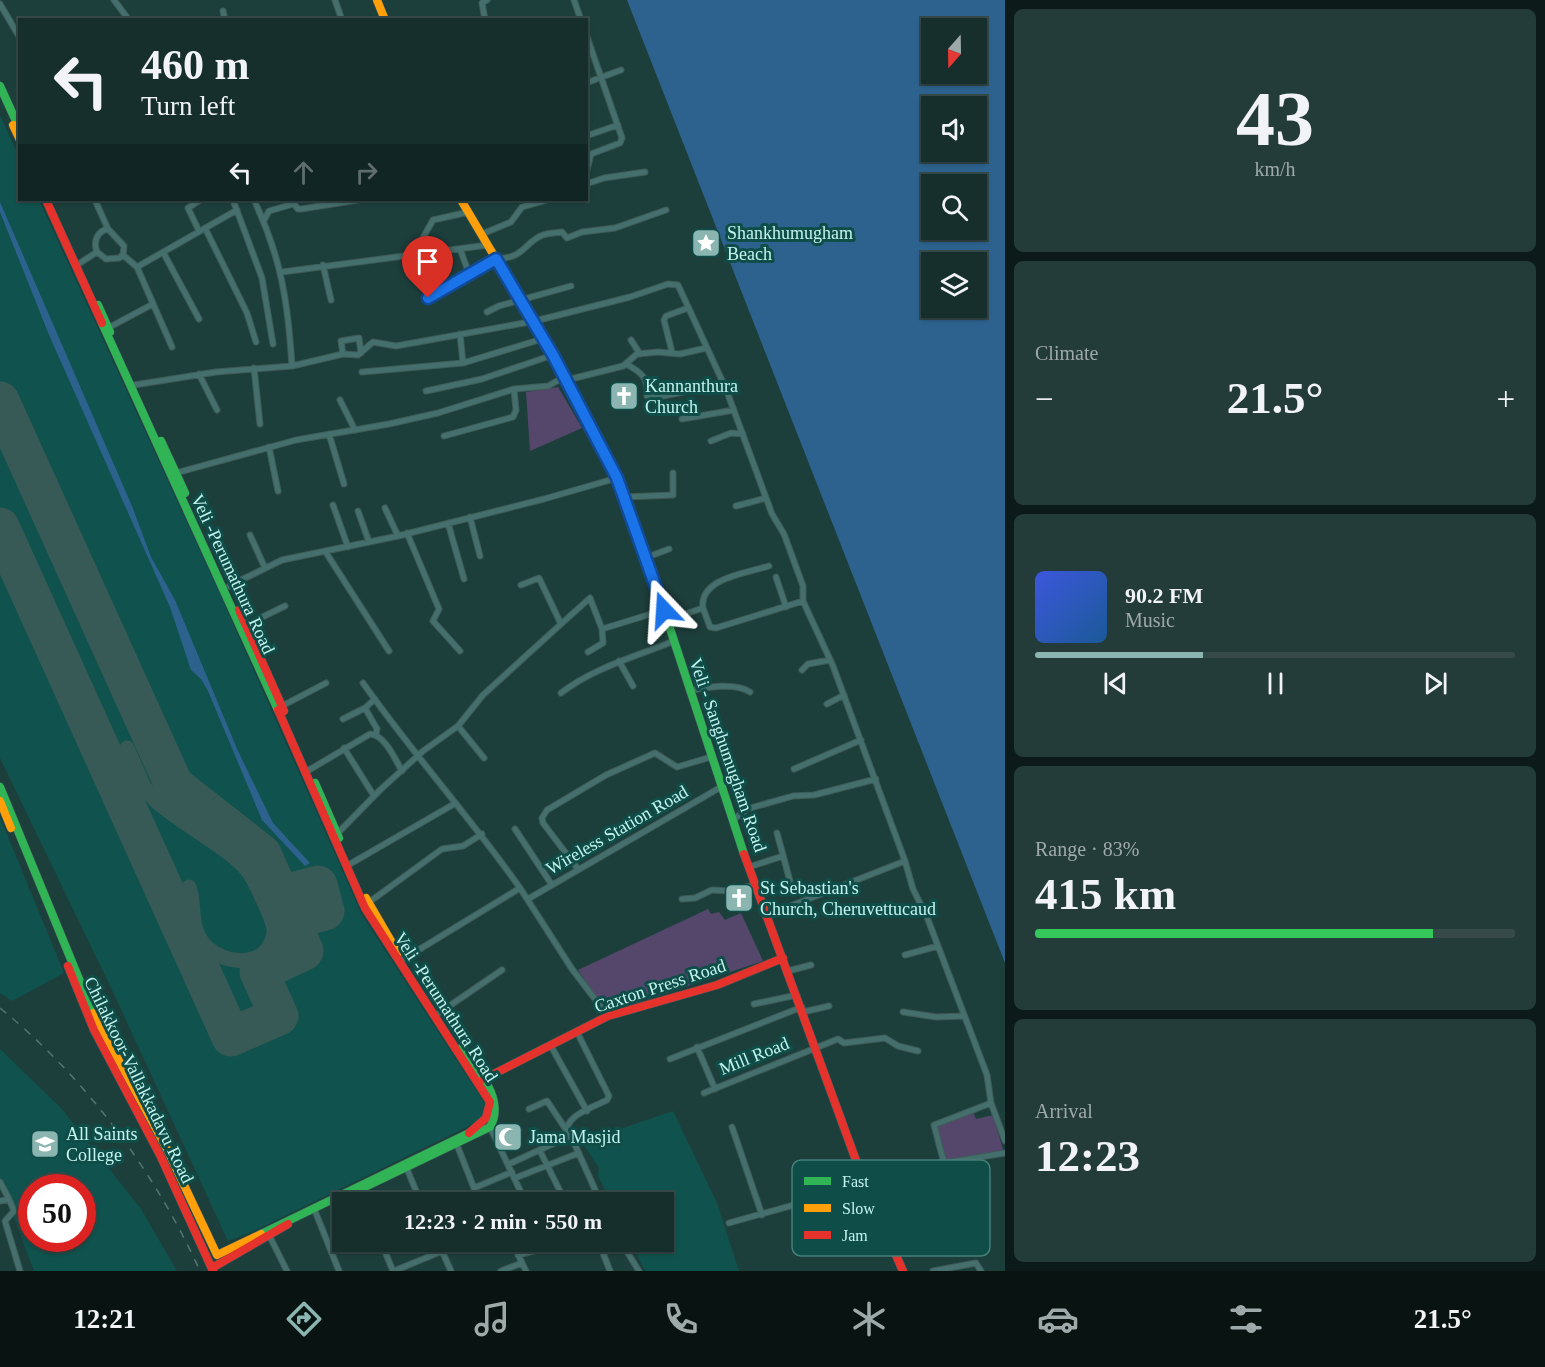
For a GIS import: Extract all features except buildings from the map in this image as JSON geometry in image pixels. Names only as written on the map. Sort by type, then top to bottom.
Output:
[{"type":"main road","points":[[377,0],[384,18]]},
{"type":"main road","points":[[0,86],[18,126]]},
{"type":"main road","points":[[0,97],[18,136]]},
{"type":"main road","name":"Veli -Perumathura Road","points":[[46,201],[222,583],[365,908],[490,1102],[490,1112],[484,1122],[464,1136],[208,1259]]},
{"type":"main road","points":[[51,201],[134,385],[229,586],[368,903],[402,960],[484,1079],[494,1096],[496,1108],[490,1127],[457,1145],[315,1211],[269,1235],[220,1268],[213,1270]]},
{"type":"main road","name":"Veli - Sanghumugham Road","points":[[462,201],[553,355],[617,478],[664,610],[765,916],[788,971],[857,1160]]},
{"type":"main road","points":[[0,787],[96,1020],[167,1149],[217,1254],[220,1268]]},
{"type":"main road","name":"Chilakkoor-Vallakkadavu Road","points":[[0,801],[94,1030],[161,1157],[213,1270]]},
{"type":"main road","name":"Caxton Press Road","points":[[484,1079],[608,1016],[717,985],[783,958]]},
{"type":"main road","points":[[201,1241],[209,1238]]},
{"type":"main road","name":"Veli - Sanghumugham Road","points":[[896,1256],[903,1271]]},
{"type":"street","points":[[114,0],[128,18]]},
{"type":"street","points":[[335,0],[341,18]]},
{"type":"street","points":[[485,18],[482,3],[487,0]]},
{"type":"street","points":[[574,0],[580,18]]},
{"type":"street","points":[[0,4],[18,35]]},
{"type":"street","points":[[223,11],[225,18]]},
{"type":"street","points":[[588,39],[618,125],[621,142],[592,152],[588,166]]},
{"type":"street","points":[[588,82],[621,70]]},
{"type":"street","points":[[588,135],[618,125]]},
{"type":"street","points":[[588,183],[604,178],[645,172]]},
{"type":"street","points":[[95,201],[108,229],[121,240],[123,255],[136,267],[172,347]]},
{"type":"street","points":[[198,201],[188,208],[202,229],[247,313],[256,342]]},
{"type":"street","points":[[232,201],[262,278],[273,344]]},
{"type":"street","points":[[254,201],[264,220],[282,272],[292,366]]},
{"type":"street","points":[[264,220],[269,211],[292,202],[301,209],[352,201]]},
{"type":"street","points":[[482,234],[511,222],[522,207],[543,201]]},
{"type":"street","points":[[136,267],[237,210]]},
{"type":"street","points":[[428,298],[470,276],[496,259],[508,258],[523,252],[540,236],[562,232],[567,238],[582,232],[615,228],[666,210]]},
{"type":"street","points":[[420,255],[420,243],[433,220],[468,212]]},
{"type":"street","points":[[108,229],[100,232],[97,237],[97,252],[101,257],[113,260],[123,255]]},
{"type":"street","points":[[282,272],[488,245]]},
{"type":"street","points":[[460,249],[470,276]]},
{"type":"street","points":[[80,263],[97,252]]},
{"type":"street","points":[[163,252],[199,319]]},
{"type":"street","points":[[323,265],[331,300]]},
{"type":"street","points":[[134,385],[199,374],[292,366],[343,354],[358,355],[373,342],[396,346],[611,303],[673,284],[681,290],[734,410],[772,514],[784,534],[801,580],[803,601],[844,695],[876,779],[913,889],[938,946],[987,1075],[991,1103],[1005,1141]]},
{"type":"street","points":[[487,312],[571,286]]},
{"type":"street","points":[[108,328],[153,304]]},
{"type":"street","points":[[672,352],[664,320],[666,316],[688,308]]},
{"type":"street","points":[[460,334],[463,363]]},
{"type":"street","points":[[343,354],[340,341],[359,338],[361,352]]},
{"type":"street","points":[[362,372],[463,363],[542,339]]},
{"type":"street","points":[[631,340],[640,354]]},
{"type":"street","points":[[176,473],[269,447],[438,413],[514,389],[549,386],[565,378],[626,364],[634,356],[640,354],[672,352],[680,354],[706,348]]},
{"type":"street","points":[[426,391],[483,379],[553,355]]},
{"type":"street","points":[[626,364],[642,373],[648,385],[647,396],[658,397],[683,392]]},
{"type":"street","points":[[254,368],[260,424]]},
{"type":"street","points":[[199,374],[217,410]]},
{"type":"street","points":[[444,436],[513,417],[516,410],[514,389]]},
{"type":"street","points":[[340,400],[356,430]]},
{"type":"street","points":[[682,419],[734,410]]},
{"type":"street","points":[[711,441],[731,433],[743,434]]},
{"type":"street","points":[[329,434],[344,484]]},
{"type":"street","points":[[269,447],[278,491]]},
{"type":"street","points":[[624,497],[673,495],[673,473]]},
{"type":"street","points":[[229,586],[282,560],[398,536],[617,478]]},
{"type":"street","points":[[736,506],[766,498]]},
{"type":"street","points":[[333,505],[348,547]]},
{"type":"street","points":[[385,508],[398,536]]},
{"type":"street","points":[[358,511],[369,542]]},
{"type":"street","points":[[470,517],[480,556]]},
{"type":"street","points":[[448,523],[464,579]]},
{"type":"street","points":[[407,533],[439,609],[433,621],[460,651]]},
{"type":"street","points":[[250,535],[265,568]]},
{"type":"street","points":[[645,558],[669,549]]},
{"type":"street","points":[[325,552],[389,651]]},
{"type":"street","points":[[769,566],[711,586],[703,596],[703,608],[710,627],[716,628],[803,601]]},
{"type":"street","points":[[776,577],[786,607]]},
{"type":"street","points":[[521,585],[539,578],[561,624]]},
{"type":"street","points":[[337,834],[418,756],[458,726],[483,695],[590,598],[602,629],[603,643],[588,652]]},
{"type":"street","points":[[246,625],[285,606]]},
{"type":"street","points":[[667,620],[703,608]]},
{"type":"street","points":[[602,629],[664,610]]},
{"type":"street","points":[[561,693],[576,682],[619,661],[674,641]]},
{"type":"street","points":[[802,670],[808,664],[830,660]]},
{"type":"street","points":[[619,661],[633,686]]},
{"type":"street","points":[[282,706],[326,683]]},
{"type":"street","points":[[363,683],[454,804],[482,834],[528,899],[572,969],[608,1016]]},
{"type":"street","points":[[689,691],[708,686],[743,688],[750,692]]},
{"type":"street","points":[[827,704],[844,695]]},
{"type":"street","points":[[343,719],[365,708],[375,699]]},
{"type":"street","points":[[365,708],[377,729],[376,734],[402,771]]},
{"type":"street","points":[[458,726],[484,758]]},
{"type":"street","points":[[309,770],[370,734],[376,734]]},
{"type":"street","points":[[794,769],[861,740]]},
{"type":"street","points":[[344,748],[374,796]]},
{"type":"street","points":[[578,869],[543,823],[542,818],[547,810],[606,775],[655,753],[677,767],[711,757]]},
{"type":"street","points":[[733,820],[747,809],[793,796],[814,795],[876,779]]},
{"type":"street","name":"Wireless Station Road","points":[[528,899],[721,787]]},
{"type":"street","points":[[350,864],[454,804]]},
{"type":"street","points":[[515,829],[552,885]]},
{"type":"street","points":[[777,833],[790,881]]},
{"type":"street","points":[[368,903],[440,850],[463,846],[482,834]]},
{"type":"street","points":[[749,867],[783,856]]},
{"type":"street","points":[[765,916],[905,861]]},
{"type":"street","points":[[682,898],[695,898],[712,890],[730,891],[755,885]]},
{"type":"street","points":[[402,960],[520,888]]},
{"type":"street","points":[[905,955],[938,946]]},
{"type":"street","points":[[788,971],[811,965]]},
{"type":"street","points":[[438,1013],[502,970]]},
{"type":"street","points":[[754,1004],[797,995]]},
{"type":"street","points":[[670,1059],[697,1047],[802,1010],[829,1006]]},
{"type":"street","points":[[903,1012],[936,1017],[964,1016]]},
{"type":"street","points":[[565,1128],[569,1119],[607,1100],[609,1095],[577,1032]]},
{"type":"street","name":"Mill Road","points":[[704,1093],[838,1039],[844,1043],[885,1038],[898,1046],[918,1051]]},
{"type":"street","points":[[551,1046],[587,1111]]},
{"type":"street","points":[[697,1047],[715,1089]]},
{"type":"street","points":[[529,1109],[547,1101],[565,1128],[567,1137],[571,1136]]},
{"type":"street","points":[[943,1160],[934,1125],[991,1103]]},
{"type":"street","points":[[490,1127],[521,1192]]},
{"type":"street","points":[[732,1127],[762,1215]]},
{"type":"street","points":[[509,1164],[571,1136]]},
{"type":"street","points":[[571,1136],[596,1192]]},
{"type":"street","points":[[457,1145],[474,1188],[579,1153]]},
{"type":"street","points":[[540,1151],[561,1192]]},
{"type":"street","points":[[962,1160],[1005,1153]]},
{"type":"street","points":[[406,1169],[416,1192]]},
{"type":"street","points":[[0,1182],[14,1211],[5,1221],[20,1271]]},
{"type":"street","points":[[0,1201],[9,1199]]},
{"type":"street","points":[[729,1223],[792,1206]]},
{"type":"street","points":[[315,1211],[339,1271]]},
{"type":"street","points":[[269,1235],[287,1271]]},
{"type":"street","points":[[385,1252],[394,1271],[442,1252],[451,1271]]},
{"type":"street","points":[[517,1252],[526,1271]]},
{"type":"street","points":[[518,1255],[530,1252]]},
{"type":"street","points":[[605,1252],[603,1253],[610,1271]]},
{"type":"street","points":[[627,1252],[639,1271]]},
{"type":"street","points":[[501,1271],[522,1263]]},
{"type":"street","points":[[933,1271],[976,1263],[981,1271]]},
{"type":"shaded area","points":[[627,0],[1005,0],[1005,963]]},
{"type":"shaded area","points":[[0,115],[18,155],[18,201],[39,201],[220,594],[362,915],[485,1104],[484,1115],[481,1120],[252,1232],[228,1241],[112,990],[0,758]]},
{"type":"shaded area","points":[[0,202],[132,506],[151,557],[175,600],[238,751],[273,823],[310,863],[305,866],[262,820],[208,691],[201,679],[191,670],[170,607],[49,335],[0,212]]},
{"type":"shaded area","points":[[558,387],[582,428],[530,451],[526,392]]},
{"type":"shaded area","points":[[0,817],[64,973],[12,1001],[0,993]]},
{"type":"shaded area","points":[[708,909],[711,914],[719,912],[725,920],[741,913],[763,961],[607,1013],[578,970]]},
{"type":"shaded area","name":"All Saints College","points":[[0,1049],[61,1108],[141,1209],[177,1271],[34,1271],[27,1252],[96,1252],[96,1174],[18,1174],[18,1228],[0,1180]]},
{"type":"shaded area","points":[[673,1111],[717,1203],[739,1271],[645,1271],[636,1252],[674,1252],[674,1192],[606,1192],[598,1176],[599,1168],[582,1142]]},
{"type":"shaded area","points":[[973,1112],[976,1119],[993,1115],[1003,1150],[946,1160],[935,1125]]},
{"type":"taxiway","points":[[127,748],[144,787],[156,801],[239,861],[247,870],[259,891],[274,932],[270,945],[263,954],[241,961],[218,955],[208,948],[200,939],[195,927],[189,887]]},
{"type":"runway","points":[[0,401],[174,785],[262,854],[280,895],[318,885],[325,911],[291,920],[304,951],[259,972],[279,1016],[231,1037],[0,527]]},
{"type":"railway","points":[[0,1008],[61,1064],[115,1128],[162,1198],[200,1271]]},
{"type":"traffic: fast","points":[[0,86],[18,126]]},
{"type":"traffic: fast","points":[[98,305],[110,332]]},
{"type":"traffic: fast","points":[[102,323],[278,710]]},
{"type":"traffic: fast","points":[[161,441],[185,493]]},
{"type":"traffic: fast","points":[[660,598],[744,854]]},
{"type":"traffic: fast","points":[[315,783],[339,838]]},
{"type":"traffic: fast","points":[[0,787],[93,1013]]},
{"type":"traffic: fast","points":[[355,1192],[490,1127],[494,1116],[492,1095],[482,1075],[462,1047]]},
{"type":"traffic: fast","points":[[261,1234],[469,1133]]},
{"type":"traffic: slow","points":[[377,0],[384,18]]},
{"type":"traffic: slow","points":[[13,125],[18,136]]},
{"type":"traffic: slow","points":[[462,201],[553,355],[617,478],[660,598]]},
{"type":"traffic: slow","points":[[0,801],[11,828]]},
{"type":"traffic: slow","points":[[366,898],[398,953]]},
{"type":"traffic: slow","points":[[93,1013],[167,1149],[217,1255],[261,1234]]},
{"type":"traffic: jam","points":[[46,201],[102,323]]},
{"type":"traffic: jam","points":[[239,610],[284,711]]},
{"type":"traffic: jam","points":[[278,710],[365,908],[490,1102],[486,1118],[469,1133]]},
{"type":"traffic: jam","points":[[744,854],[856,1160]]},
{"type":"traffic: jam","points":[[484,1079],[608,1016],[717,985],[783,958]]},
{"type":"traffic: jam","points":[[68,966],[94,1030],[161,1157],[213,1271]]},
{"type":"traffic: jam","points":[[212,1268],[288,1224]]},
{"type":"traffic: jam","points":[[896,1256],[903,1271]]},
{"type":"place","name":"Shankhumugham Beach","points":[[706,243]]},
{"type":"place","name":"Kannanthura Church","points":[[624,396]]},
{"type":"place","name":"St Sebastian's Church, Cheruvettucaud","points":[[739,898]]},
{"type":"place","name":"Jama Masjid","points":[[508,1137]]},
{"type":"place","name":"All Saints College","points":[[45,1144]]},
{"type":"route","points":[[428,298],[470,276],[496,259],[553,355],[617,478],[664,610]]}]
